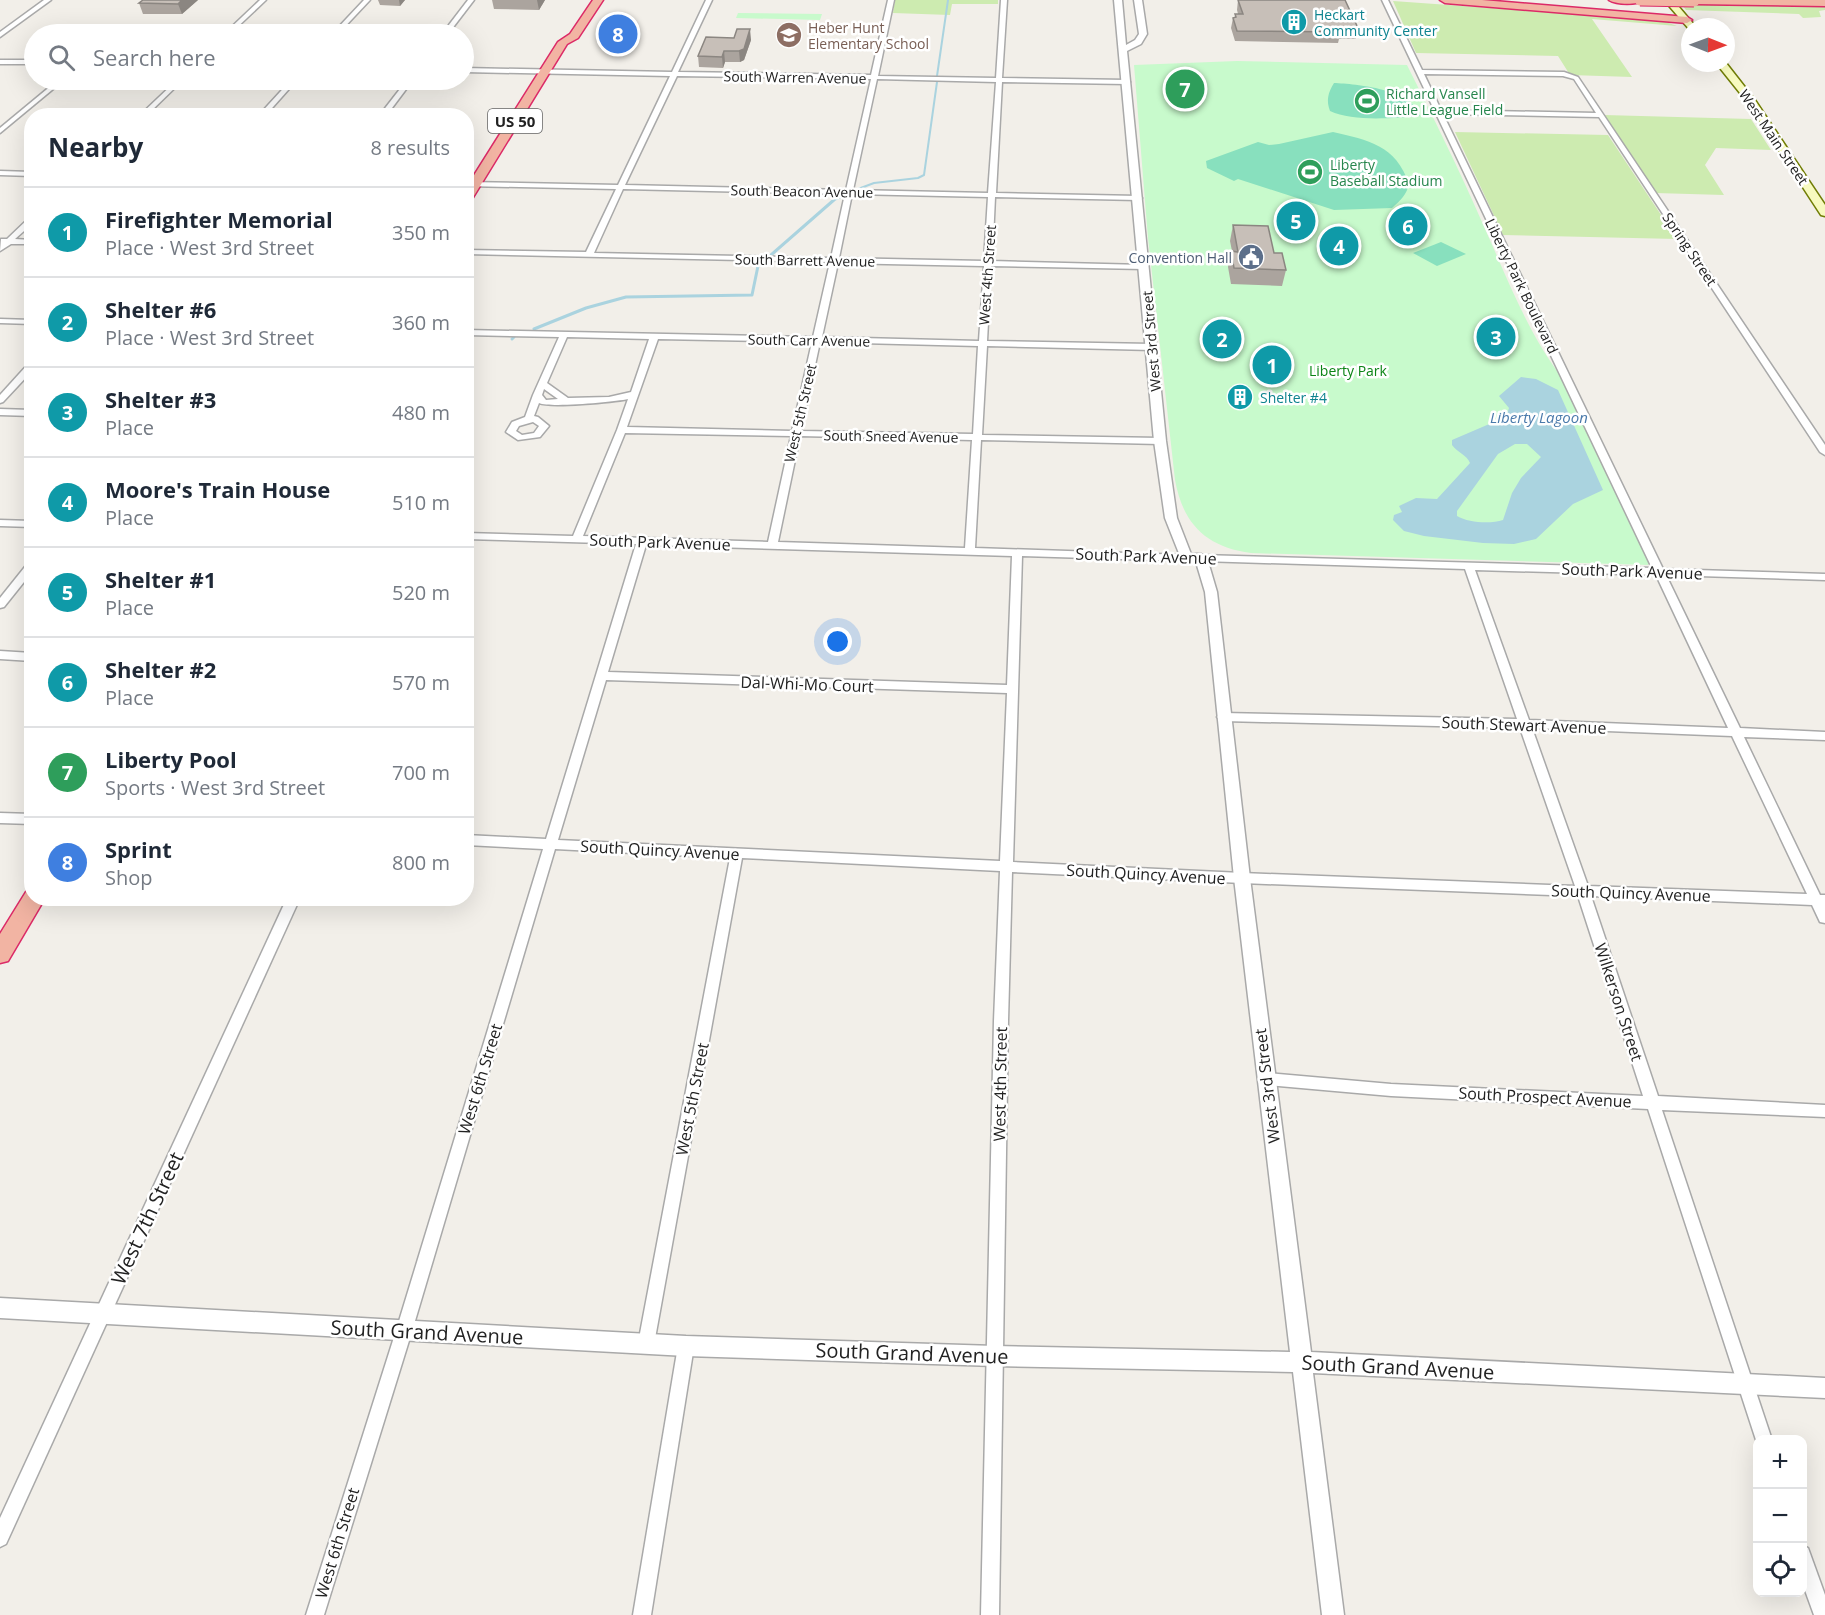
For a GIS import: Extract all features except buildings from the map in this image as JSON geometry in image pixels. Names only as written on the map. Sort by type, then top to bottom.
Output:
[{"type":"highway","name":"US 50","points":[[474,179],[546,71],[563,37],[574,36],[598,0]]},
{"type":"highway","points":[[1445,0],[1681,22]]},
{"type":"highway","points":[[1614,0],[1825,3]]},
{"type":"highway","points":[[0,954],[29,906]]},
{"type":"main road","points":[[1668,0],[1684,18]]},
{"type":"main road","name":"West Main Street","points":[[1728,72],[1752,102],[1825,213]]},
{"type":"street","points":[[0,35],[48,0]]},
{"type":"street","points":[[238,24],[263,0]]},
{"type":"street","points":[[344,24],[367,0]]},
{"type":"street","points":[[453,24],[471,0]]},
{"type":"street","points":[[589,255],[709,0]]},
{"type":"street","name":"West 5th Street","points":[[772,545],[891,0]]},
{"type":"street","name":"West 4th Street","points":[[970,551],[1004,0]]},
{"type":"street","name":"West 3rd Street","points":[[1118,0],[1160,441],[1172,518],[1210,592],[1300,1362],[1333,1615]]},
{"type":"street","points":[[1123,50],[1138,42],[1143,34],[1138,0]]},
{"type":"street","name":"Liberty Park Boulevard","points":[[1385,0],[1736,733],[1821,900],[1825,918]]},
{"type":"street","points":[[0,62],[24,62]]},
{"type":"street","name":"South Warren Avenue","points":[[474,70],[1127,82]]},
{"type":"street","name":"Spring Street","points":[[1419,72],[1539,74],[1574,77],[1825,452]]},
{"type":"street","points":[[28,108],[49,90]]},
{"type":"street","points":[[150,108],[169,90]]},
{"type":"street","points":[[268,108],[285,90]]},
{"type":"street","points":[[388,108],[402,90]]},
{"type":"street","points":[[0,131],[24,111]]},
{"type":"street","points":[[1438,111],[1601,115]]},
{"type":"street","points":[[0,174],[24,174]]},
{"type":"street","name":"South Beacon Avenue","points":[[474,184],[1138,198]]},
{"type":"street","points":[[0,249],[4,241],[24,226]]},
{"type":"street","points":[[4,241],[24,242]]},
{"type":"street","name":"South Barrett Avenue","points":[[474,252],[1144,267]]},
{"type":"street","points":[[0,321],[24,322]]},
{"type":"street","name":"South Carr Avenue","points":[[474,332],[1152,347]]},
{"type":"street","points":[[529,419],[564,334]]},
{"type":"street","points":[[577,539],[622,430],[654,337]]},
{"type":"street","points":[[0,400],[24,374]]},
{"type":"street","points":[[542,384],[566,401]]},
{"type":"street","points":[[537,395],[543,402],[604,401],[634,394]]},
{"type":"street","points":[[604,401],[628,411]]},
{"type":"street","points":[[0,412],[24,413]]},
{"type":"street","name":"South Sneed Avenue","points":[[622,430],[1160,441]]},
{"type":"street","points":[[0,523],[24,524]]},
{"type":"street","name":"South Park Avenue","points":[[474,536],[1825,577]]},
{"type":"street","name":"West 6th Street","points":[[315,1615],[404,1331],[642,541]]},
{"type":"street","name":"West 4th Street","points":[[990,1615],[1001,1021],[1017,552]]},
{"type":"street","name":"Wilkerson Street","points":[[1469,566],[1583,891],[1762,1435]]},
{"type":"street","points":[[0,605],[24,575]]},
{"type":"street","points":[[0,656],[24,657]]},
{"type":"street","name":"Dal-Whi-Mo Court","points":[[602,676],[1013,689]]},
{"type":"street","name":"South Stewart Avenue","points":[[1223,717],[1525,724],[1825,736]]},
{"type":"street","points":[[0,818],[24,819]]},
{"type":"street","name":"South Quincy Avenue","points":[[474,840],[1007,868],[1821,900]]},
{"type":"street","name":"West 5th Street","points":[[646,1344],[737,853]]},
{"type":"street","name":"West 7th Street","points":[[0,1538],[290,906]]},
{"type":"street","name":"South Prospect Avenue","points":[[1266,1079],[1391,1090],[1825,1111]]},
{"type":"street","name":"South Grand Avenue","points":[[0,1308],[687,1346],[994,1356],[1300,1362],[1825,1388]]},
{"type":"street","points":[[642,1615],[687,1346]]},
{"type":"street","points":[[1807,1566],[1823,1615]]},
{"type":"green space","points":[[895,0],[998,0],[998,4],[952,4],[950,15],[893,13]]},
{"type":"green space","points":[[1393,1],[1660,20],[1677,26],[1592,19],[1632,77],[1570,75],[1558,56],[1416,53]]},
{"type":"green space","points":[[1680,3],[1825,6],[1825,10],[1819,11],[1821,17],[1803,18],[1799,14],[1686,10]]},
{"type":"green space","points":[[738,13],[822,14],[820,20],[736,18]]},
{"type":"green space","name":"Liberty Park","points":[[1237,61],[1407,65],[1455,163],[1529,325],[1551,363],[1564,380],[1649,560],[1648,565],[1251,553],[1221,545],[1199,531],[1184,509],[1175,480],[1148,238],[1134,65]]},
{"type":"green space","name":"Richard Vansell Little League Field","points":[[1334,83],[1369,87],[1396,94],[1415,107],[1420,116],[1362,118],[1330,111],[1328,97]]},
{"type":"green space","points":[[1604,115],[1751,119],[1771,150],[1716,148],[1705,165],[1724,195],[1655,193]]},
{"type":"green space","name":"Liberty Baseball Stadium","points":[[1333,132],[1379,146],[1397,161],[1409,184],[1403,197],[1392,208],[1334,210],[1238,179],[1234,181],[1207,168],[1206,161],[1258,142],[1269,145],[1279,144]]},
{"type":"green space","points":[[1455,132],[1608,135],[1677,239],[1503,235]]},
{"type":"green space","points":[[1441,242],[1466,254],[1437,266],[1413,253]]},
{"type":"water","points":[[1186,74],[1197,74],[1202,98],[1195,102],[1179,102],[1172,99],[1169,76],[1174,80],[1186,80]]},
{"type":"water","name":"Liberty Lagoon","points":[[1521,377],[1536,379],[1558,390],[1603,490],[1573,504],[1536,539],[1514,544],[1483,543],[1424,536],[1404,531],[1393,520],[1394,515],[1402,512],[1399,506],[1416,498],[1437,499],[1470,463],[1452,445],[1452,440],[1501,419],[1507,414],[1509,408],[1499,396]],"holes":[[[1515,444],[1527,444],[1541,457],[1521,478],[1512,493],[1503,520],[1480,522],[1457,516],[1457,511],[1498,454]]]},
{"type":"waterway","points":[[937,76],[948,0]]},
{"type":"waterway","points":[[858,189],[874,183],[918,178],[924,175],[937,82]]},
{"type":"waterway","points":[[771,255],[835,199],[842,196]]},
{"type":"waterway","points":[[534,329],[586,308],[626,297],[752,295],[758,266],[762,263]]},
{"type":"place","name":"Heckart Community Center","points":[[1294,22]]},
{"type":"place","name":"Sprint","points":[[618,34]]},
{"type":"place","name":"Heber Hunt Elementary School","points":[[789,35]]},
{"type":"place","name":"Liberty Pool","points":[[1185,89]]},
{"type":"place","name":"Richard Vansell Little League Field","points":[[1367,101]]},
{"type":"place","name":"Liberty Baseball Stadium","points":[[1310,172]]},
{"type":"place","name":"Shelter #1","points":[[1296,221]]},
{"type":"place","name":"Shelter #2","points":[[1408,226]]},
{"type":"place","name":"Moore's Train House","points":[[1339,246]]},
{"type":"place","name":"Convention Hall","points":[[1251,257]]},
{"type":"place","name":"Shelter #3","points":[[1496,337]]},
{"type":"place","name":"Shelter #6","points":[[1222,339]]},
{"type":"place","name":"Firefighter Memorial","points":[[1272,365]]},
{"type":"place","name":"Shelter #4","points":[[1240,397]]}]
